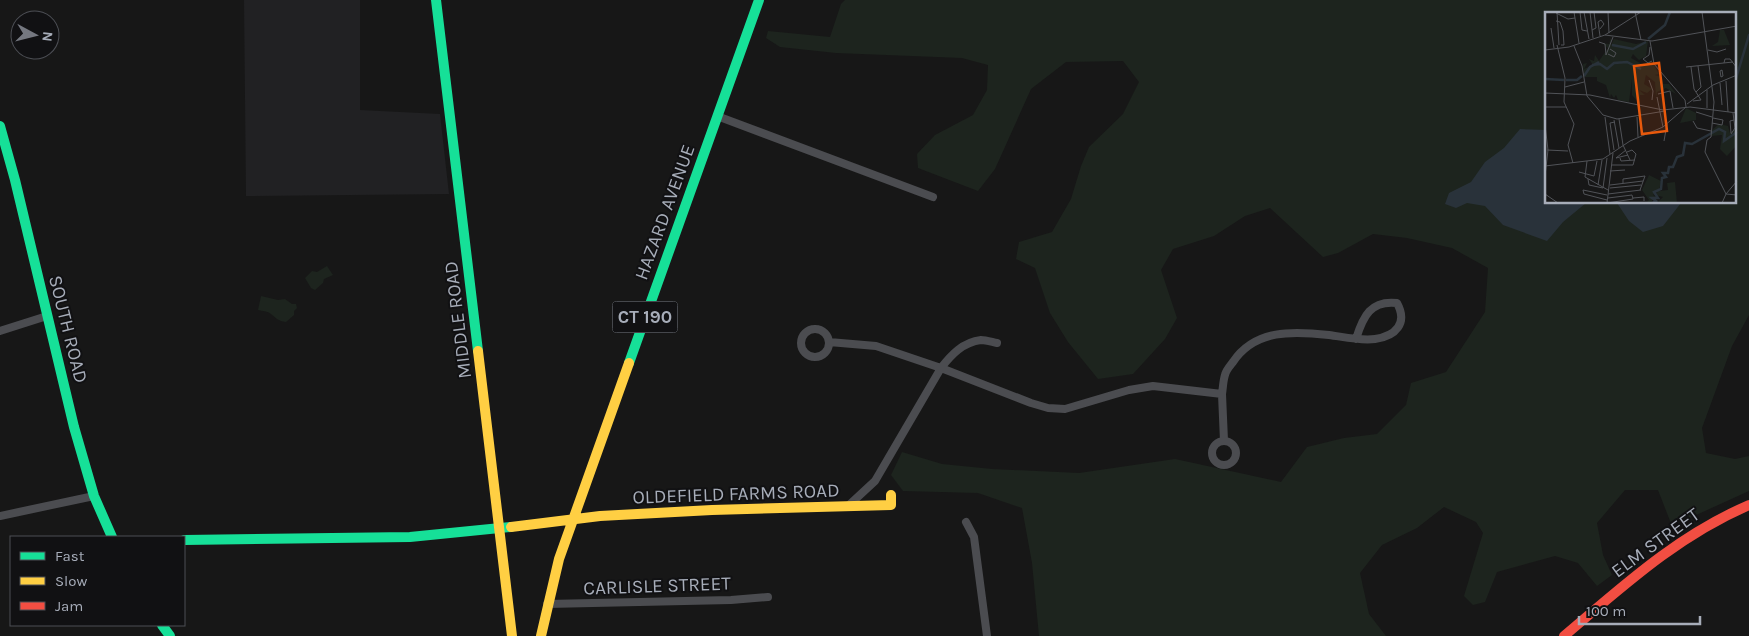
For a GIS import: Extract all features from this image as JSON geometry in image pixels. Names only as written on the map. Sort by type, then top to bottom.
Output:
[{"type":"street","name":"MIDDLE ROAD","points":[[436,0],[512,636]]},
{"type":"street","name":"HAZARD AVENUE","points":[[541,636],[559,559],[573,518],[759,0]]},
{"type":"street","points":[[717,116],[933,197]]},
{"type":"street","name":"SOUTH ROAD","points":[[0,126],[15,180],[74,427],[94,496],[112,536]]},
{"type":"street","points":[[1224,441],[1222,394],[1225,373],[1240,352],[1255,340],[1280,334],[1302,332],[1356,339],[1375,339],[1393,333],[1400,324],[1402,312],[1397,303],[1386,302],[1374,306],[1366,315],[1356,339]]},
{"type":"street","points":[[0,331],[47,316]]},
{"type":"street","points":[[848,506],[875,482],[941,368],[954,352],[981,340],[997,342]]},
{"type":"street","points":[[828,342],[876,346],[1048,408],[1065,409],[1129,390],[1153,386],[1222,394]]},
{"type":"street","name":"OLDEFIELD FARMS ROAD","points":[[185,540],[410,537],[573,518],[712,510],[890,505],[891,495]]},
{"type":"street","points":[[0,516],[94,496]]},
{"type":"street","name":"ELM STREET","points":[[1564,636],[1684,539],[1714,521],[1749,505]]},
{"type":"street","points":[[966,522],[974,537],[987,636]]},
{"type":"street","name":"CARLISLE STREET","points":[[548,604],[731,600],[768,597]]},
{"type":"shaded area","points":[[244,0],[360,0],[360,110],[440,114],[449,194],[246,196]]},
{"type":"shaded area","points":[[845,0],[1749,0],[1749,315],[1732,346],[1702,428],[1706,453],[1735,459],[1749,456],[1749,491],[1672,526],[1658,490],[1625,490],[1597,523],[1603,555],[1612,575],[1597,586],[1578,563],[1555,556],[1497,572],[1485,602],[1473,605],[1464,596],[1483,533],[1476,522],[1444,507],[1417,528],[1382,545],[1360,573],[1369,614],[1386,636],[1039,636],[1032,563],[1022,508],[978,493],[903,491],[891,475],[902,452],[942,464],[992,469],[1079,473],[1175,459],[1281,482],[1307,447],[1344,438],[1377,434],[1406,405],[1411,383],[1446,372],[1485,312],[1488,268],[1452,248],[1407,238],[1373,234],[1338,253],[1323,257],[1270,208],[1245,216],[1214,236],[1173,249],[1161,270],[1177,318],[1165,339],[1133,374],[1098,379],[1068,342],[1050,313],[1035,268],[1016,259],[1019,242],[1052,232],[1071,199],[1089,147],[1123,114],[1139,82],[1123,61],[1066,62],[1031,89],[995,169],[978,191],[918,168],[917,154],[935,135],[973,115],[987,90],[988,65],[962,58],[836,53],[780,47],[766,38],[768,31],[830,37],[841,4]]},
{"type":"shaded area","points":[[1520,129],[1545,130],[1545,204],[1585,204],[1563,222],[1547,241],[1503,225],[1485,206],[1467,203],[1456,208],[1445,204],[1449,193],[1471,182],[1485,162],[1504,148]]},
{"type":"shaded area","points":[[1618,204],[1680,204],[1663,226],[1643,232],[1629,221]]},
{"type":"shaded area","points":[[327,266],[333,275],[324,279],[323,283],[315,290],[311,288],[305,278],[312,271],[317,272]]},
{"type":"shaded area","points":[[261,296],[278,300],[285,299],[292,304],[296,304],[297,308],[294,311],[294,315],[286,322],[279,320],[268,312],[258,310]]},
{"type":"waterway","points":[[1736,79],[1749,35]]},
{"type":"traffic: fast","points":[[436,0],[478,351]]},
{"type":"traffic: fast","points":[[629,363],[759,0]]},
{"type":"traffic: fast","points":[[0,126],[15,180],[74,427],[94,496],[112,536]]},
{"type":"traffic: fast","points":[[185,540],[410,537],[511,527]]},
{"type":"traffic: fast","points":[[163,626],[170,636]]},
{"type":"traffic: slow","points":[[478,351],[512,636]]},
{"type":"traffic: slow","points":[[541,636],[559,559],[629,363]]},
{"type":"traffic: slow","points":[[511,527],[600,516],[712,510],[891,505],[891,495]]},
{"type":"traffic: jam","points":[[1564,636],[1629,581],[1674,547],[1723,517],[1749,505]]}]
